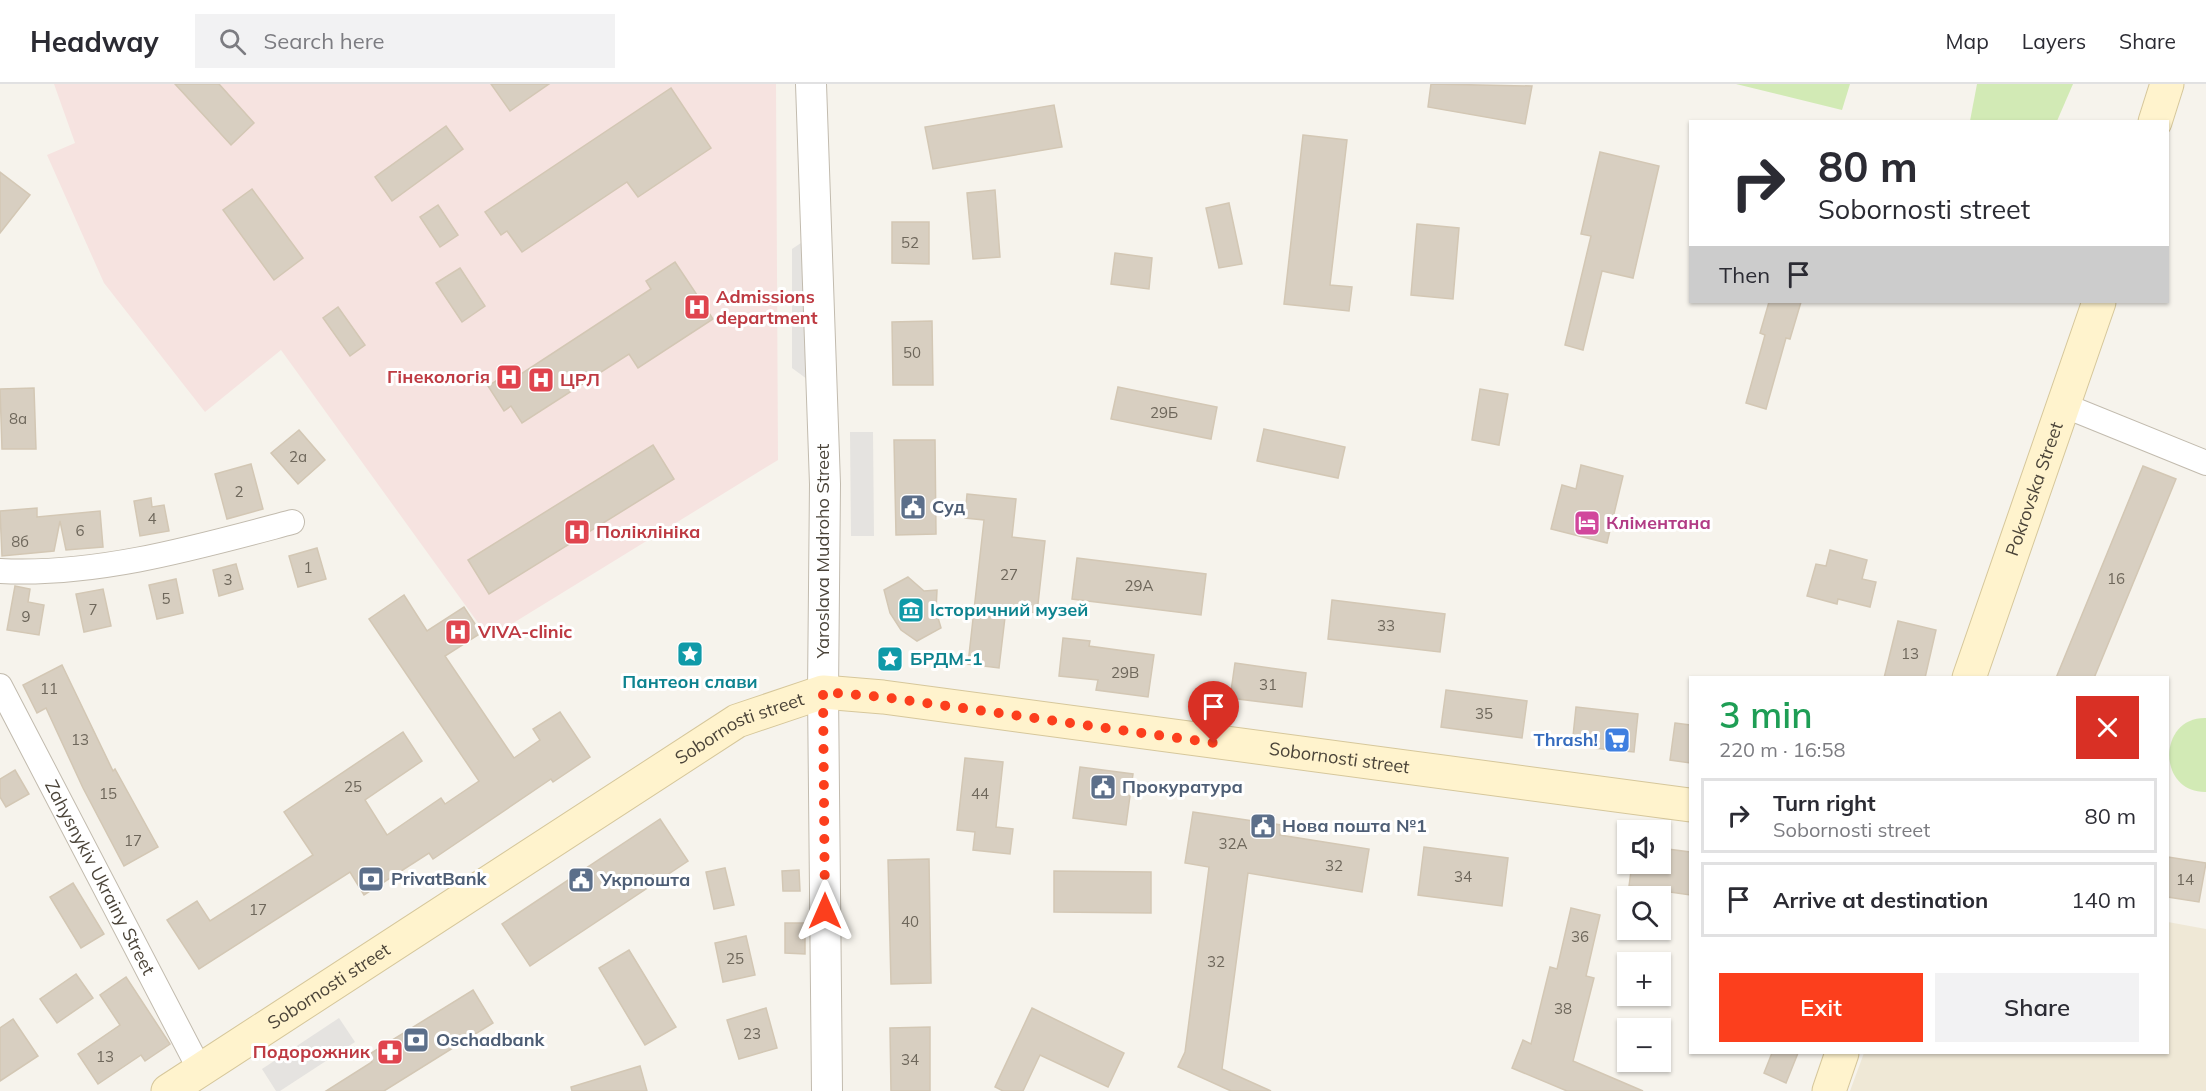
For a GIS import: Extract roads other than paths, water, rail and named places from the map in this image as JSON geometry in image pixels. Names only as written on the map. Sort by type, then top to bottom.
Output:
[{"type":"main road","points":[[2157,120],[2167,84]]},
{"type":"main road","name":"Pokrovska Street","points":[[1970,676],[2099,303]]},
{"type":"main road","name":"Sobornosti street","points":[[168,1091],[737,721],[823,692],[883,697],[1689,805]]},
{"type":"main road","points":[[1829,1091],[1842,1054]]},
{"type":"street","name":"Yaroslava Mudroho Street","points":[[811,84],[825,484],[823,692],[826,1091]]},
{"type":"street","points":[[2063,405],[2206,462]]},
{"type":"street","points":[[0,571],[33,573],[141,558],[194,548],[292,522]]},
{"type":"street","name":"Zahysnykiv Ukrainy Street","points":[[0,686],[200,1070]]},
{"type":"place","name":"Admissions department","points":[[697,307]]},
{"type":"place","name":"Гінекологія","points":[[509,377]]},
{"type":"place","name":"ЦРЛ","points":[[541,380]]},
{"type":"place","name":"Суд","points":[[913,507]]},
{"type":"place","name":"Кліментана","points":[[1587,523]]},
{"type":"place","name":"Поліклініка","points":[[577,532]]},
{"type":"place","name":"Історичний музей","points":[[911,610]]},
{"type":"place","name":"VIVA-clinic","points":[[458,632]]},
{"type":"place","name":"Пантеон слави","points":[[690,654]]},
{"type":"place","name":"БРДМ-1","points":[[890,659]]},
{"type":"place","name":"Thrash!","points":[[1617,740]]},
{"type":"place","name":"Прокуратура","points":[[1103,787]]},
{"type":"place","name":"Нова пошта №1","points":[[1263,826]]},
{"type":"place","name":"PrivatBank","points":[[371,879]]},
{"type":"place","name":"Укрпошта","points":[[581,880]]},
{"type":"place","name":"Oschadbank","points":[[416,1040]]},
{"type":"place","name":"Подорожник","points":[[390,1052]]}]
